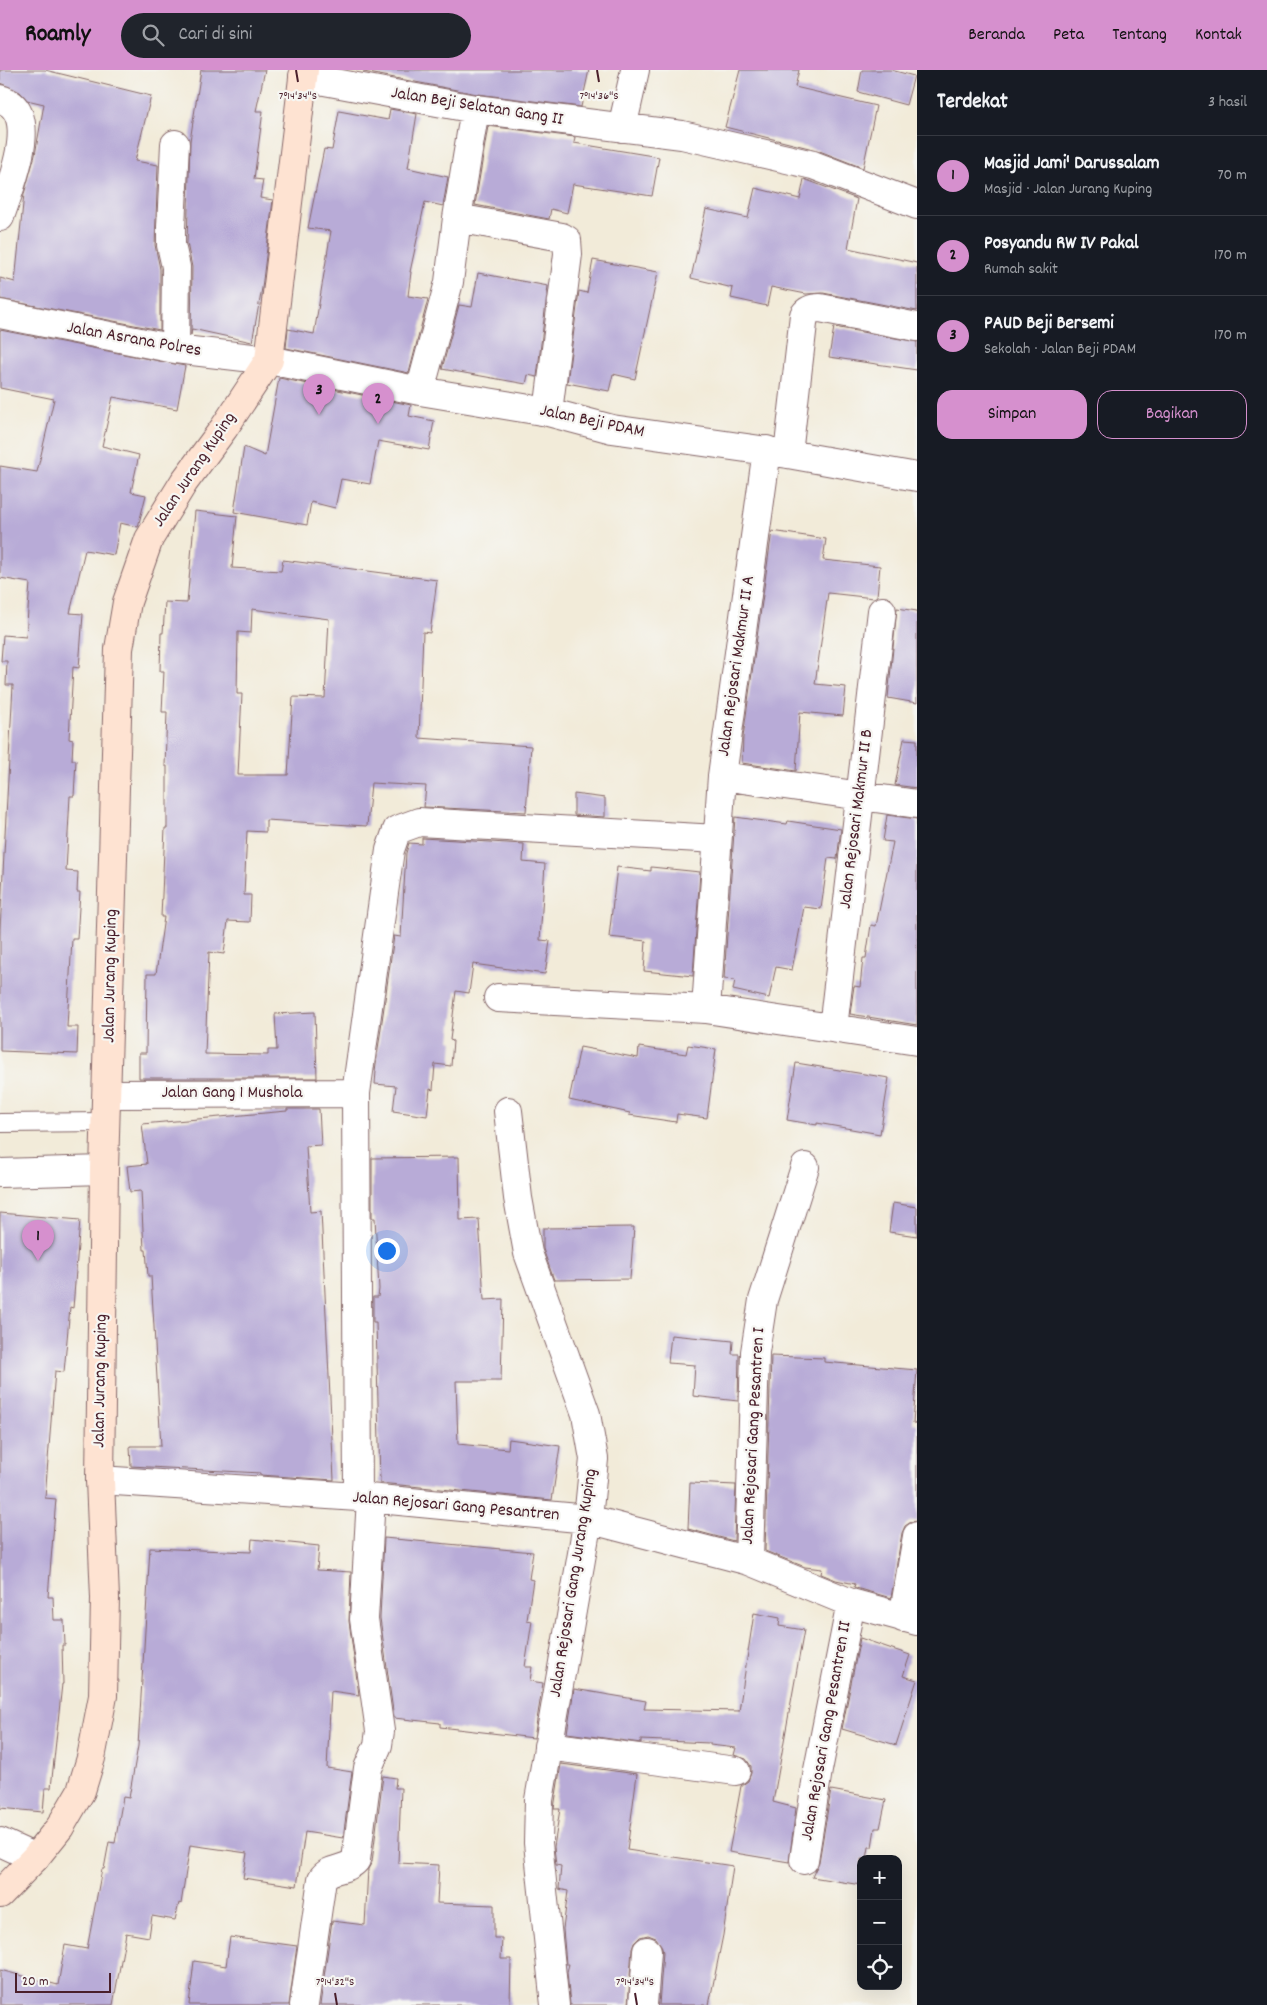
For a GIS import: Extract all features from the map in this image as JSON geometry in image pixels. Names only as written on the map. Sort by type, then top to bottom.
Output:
[{"type":"street","points":[[622,128],[635,70]]},
{"type":"street","name":"Jalan Beji Selatan Gang II","points":[[304,74],[475,109],[682,135],[813,165],[917,205]]},
{"type":"street","name":"Jalan Jurang Kuping","points":[[0,1894],[35,1858],[60,1827],[81,1791],[91,1758],[103,1696],[105,1598],[100,1480],[104,1170],[108,1094],[119,649],[127,602],[149,539],[184,482],[224,428],[269,360],[304,74]]},
{"type":"street","points":[[0,100],[10,102],[19,113],[22,130],[20,154],[0,217]]},
{"type":"street","points":[[420,391],[449,282],[457,218],[475,109]]},
{"type":"street","points":[[175,144],[171,245],[176,266],[175,349]]},
{"type":"street","points":[[457,218],[562,237],[567,240],[568,254],[548,412]]},
{"type":"street","name":"Jalan Rejosari Makmur II A","points":[[917,327],[820,308],[814,308],[804,315],[778,452],[722,776],[917,804]]},
{"type":"street","name":"Jalan Asrana Polres","points":[[0,314],[175,349],[269,360]]},
{"type":"street","name":"Jalan Beji PDAM","points":[[269,360],[420,391],[548,412],[612,429],[778,452],[917,477]]},
{"type":"street","name":"Jalan Rejosari Makmur II B","points":[[833,1028],[882,611]]},
{"type":"street","points":[[706,1009],[722,776]]},
{"type":"street","points":[[304,2005],[322,1880],[326,1873],[349,1866],[356,1860],[368,1768],[378,1745],[380,1731],[364,1619],[364,1498],[356,1093],[390,850],[397,830],[419,822],[717,839]]},
{"type":"street","points":[[498,998],[706,1009],[917,1041]]},
{"type":"street","name":"Jalan Gang 1 Mushola","points":[[108,1094],[356,1093]]},
{"type":"street","name":"Jalan Rejosari Gang Jurang Kuping","points":[[508,1110],[518,1198],[528,1253],[586,1414],[594,1459],[588,1519],[539,1800],[538,1843],[555,2005]]},
{"type":"street","name":"Jalan Rejosari Gang Pesantren I","points":[[749,1561],[755,1352],[763,1300],[805,1167]]},
{"type":"street","points":[[0,1173],[104,1170]]},
{"type":"street","name":"Jalan Rejosari Gang Pesantren","points":[[100,1480],[364,1498],[588,1519],[749,1561],[851,1603],[910,1620]]},
{"type":"street","points":[[910,1620],[917,1536]]},
{"type":"street","name":"Jalan Rejosari Gang Pesantren II","points":[[804,1860],[818,1770],[851,1603]]},
{"type":"street","points":[[548,1746],[736,1771]]},
{"type":"street","points":[[0,1842],[35,1858]]},
{"type":"street","points":[[643,2005],[648,1951]]},
{"type":"lane","points":[[0,1123],[106,1122]]},
{"type":"building","points":[[0,70],[45,70],[151,96],[135,161],[158,165],[155,245],[160,269],[160,330],[0,299],[0,278],[15,282],[24,194],[35,155],[44,104],[27,100],[20,92],[0,83]]},
{"type":"building","points":[[201,70],[265,70],[256,111],[263,111],[254,179],[263,180],[260,198],[273,200],[262,288],[252,342],[192,329],[191,335],[192,267],[187,243],[190,141]]},
{"type":"building","points":[[364,70],[589,70],[581,107],[477,94],[364,72]]},
{"type":"building","points":[[740,70],[799,70],[795,87],[876,106],[863,168],[817,150],[725,127]]},
{"type":"building","points":[[862,70],[891,70],[914,76],[906,105],[858,92]]},
{"type":"building","points":[[390,109],[417,114],[408,168],[448,177],[443,206],[425,202],[410,272],[408,296],[428,299],[409,373],[286,348],[288,329],[314,334],[331,231],[308,228],[324,149],[332,150],[339,111],[388,120]]},
{"type":"building","points":[[488,126],[575,137],[574,143],[659,157],[652,196],[573,184],[567,213],[551,209],[549,219],[475,205]]},
{"type":"building","points":[[804,179],[857,199],[848,248],[917,263],[917,311],[823,293],[806,294],[771,287],[767,306],[731,298],[733,288],[691,278],[706,209],[748,218],[755,188],[800,199]]},
{"type":"building","points":[[593,260],[658,272],[635,379],[613,374],[609,391],[567,383],[579,291],[587,293]]},
{"type":"building","points":[[478,273],[548,286],[537,377],[528,375],[526,384],[442,369],[459,305],[472,307]]},
{"type":"building","points":[[834,327],[917,342],[917,370],[829,357]]},
{"type":"building","points":[[0,330],[185,366],[177,409],[113,397],[102,446],[139,455],[131,492],[146,495],[138,527],[120,523],[114,555],[85,550],[70,613],[83,614],[79,668],[73,667],[69,739],[73,740],[72,760],[76,760],[74,796],[70,796],[66,871],[78,872],[77,892],[80,892],[77,939],[72,939],[67,1027],[78,1027],[77,1054],[0,1051],[0,929],[13,685],[6,685],[7,661],[1,661],[3,635],[26,637],[30,583],[0,578],[0,466],[37,472],[54,399],[0,388]]},
{"type":"building","points":[[279,378],[411,405],[409,416],[434,421],[429,450],[378,441],[370,484],[341,479],[335,508],[311,502],[307,525],[234,512],[244,447],[265,456]]},
{"type":"building","points":[[195,511],[237,516],[232,568],[281,571],[283,560],[437,580],[430,633],[423,632],[419,738],[531,746],[526,812],[424,807],[426,786],[371,783],[367,826],[266,820],[266,832],[247,831],[244,895],[251,895],[250,922],[228,921],[224,954],[209,952],[205,1054],[268,1055],[268,1050],[277,1050],[275,1014],[315,1012],[317,1078],[139,1078],[139,1053],[146,1053],[147,974],[156,974],[164,917],[161,917],[165,828],[167,828],[167,766],[165,766],[167,712],[162,712],[164,671],[160,671],[161,633],[163,633],[165,602],[187,603]],"holes":[[[252,609],[329,619],[325,698],[293,697],[288,775],[238,775],[242,694],[237,694],[238,632],[251,633]]]},
{"type":"building","points":[[772,531],[826,539],[823,560],[880,566],[877,596],[874,598],[828,593],[815,684],[846,687],[843,716],[800,712],[796,771],[742,763],[743,737]]},
{"type":"building","points":[[897,608],[917,611],[917,703],[888,698]]},
{"type":"building","points":[[904,739],[917,740],[917,788],[895,785]]},
{"type":"building","points":[[574,794],[605,798],[605,817],[574,815]]},
{"type":"building","points":[[887,815],[917,819],[917,1025],[850,1014],[854,986],[860,987],[863,958],[866,958],[871,925],[876,926],[893,842],[883,841]]},
{"type":"building","points":[[735,817],[787,824],[788,821],[841,829],[837,859],[828,858],[821,909],[804,907],[792,970],[776,967],[769,998],[733,990],[735,980],[724,979]]},
{"type":"building","points":[[422,838],[524,844],[523,862],[545,864],[540,940],[550,941],[545,974],[473,964],[469,993],[456,991],[450,1040],[453,1041],[451,1066],[435,1064],[433,1090],[430,1089],[427,1116],[393,1111],[396,1086],[375,1084],[375,1071],[394,936],[401,937],[406,853],[409,843],[422,844]]},
{"type":"building","points":[[617,867],[651,871],[651,867],[700,872],[693,976],[644,971],[646,941],[609,937]]},
{"type":"building","points":[[688,1045],[716,1049],[707,1118],[677,1114],[676,1122],[629,1115],[630,1113],[569,1100],[580,1047],[638,1058],[639,1047],[686,1054]]},
{"type":"building","points":[[796,1063],[889,1078],[880,1134],[787,1120]]},
{"type":"building","points":[[287,1109],[319,1109],[321,1145],[306,1146],[310,1212],[321,1211],[334,1480],[260,1475],[260,1473],[131,1466],[130,1446],[161,1446],[151,1276],[148,1276],[146,1250],[144,1250],[141,1191],[130,1192],[127,1166],[147,1164],[142,1124],[287,1111]]},
{"type":"building","points":[[459,1157],[460,1220],[479,1219],[484,1300],[503,1299],[501,1381],[456,1381],[458,1444],[508,1449],[509,1439],[560,1446],[552,1500],[380,1483],[376,1322],[373,1322],[373,1297],[378,1297],[379,1289],[375,1218],[372,1218],[372,1158]]},
{"type":"building","points":[[893,1203],[917,1207],[917,1236],[889,1232]]},
{"type":"building","points":[[0,1213],[80,1220],[73,1308],[70,1307],[64,1372],[55,1371],[45,1498],[56,1499],[48,1597],[53,1597],[54,1620],[64,1620],[65,1645],[62,1645],[63,1684],[51,1788],[45,1788],[43,1812],[0,1808]]},
{"type":"building","points":[[634,1227],[630,1279],[554,1280],[543,1249],[543,1228]]},
{"type":"building","points":[[671,1335],[733,1341],[732,1354],[739,1354],[738,1401],[693,1396],[695,1365],[668,1363]]},
{"type":"building","points":[[771,1356],[824,1358],[824,1362],[917,1370],[913,1423],[917,1424],[917,1521],[905,1526],[902,1533],[891,1598],[856,1588],[854,1587],[855,1584],[836,1580],[821,1574],[822,1569],[805,1567],[765,1551]]},
{"type":"building","points":[[690,1483],[736,1485],[734,1541],[688,1529]]},
{"type":"building","points":[[384,1538],[533,1552],[529,1579],[533,1580],[527,1620],[532,1621],[525,1667],[532,1667],[530,1681],[543,1683],[534,1738],[440,1727],[440,1723],[394,1718],[380,1618]]},
{"type":"building","points":[[252,1539],[319,1546],[317,1570],[351,1572],[349,1621],[359,1695],[331,1691],[327,1768],[352,1772],[343,1838],[305,1832],[297,1886],[243,1878],[247,1853],[190,1845],[181,1904],[179,1903],[175,1920],[152,1916],[149,1937],[126,1933],[113,2005],[0,2005],[0,1970],[58,1985],[65,1945],[87,1949],[102,1869],[104,1869],[109,1842],[115,1843],[123,1797],[129,1798],[138,1746],[150,1548],[251,1552]]},
{"type":"building","points":[[754,1613],[780,1618],[779,1626],[804,1630],[773,1802],[796,1808],[789,1862],[729,1852],[741,1786],[748,1781],[751,1773],[751,1766],[746,1759],[734,1755],[736,1748],[710,1745],[710,1743],[641,1740],[641,1743],[567,1733],[574,1689],[646,1701],[644,1709],[739,1711]]},
{"type":"building","points":[[860,1638],[910,1655],[903,1676],[917,1680],[896,1745],[842,1729]]},
{"type":"building","points":[[561,1764],[637,1774],[627,1850],[733,1866],[723,1935],[709,2005],[659,2005],[663,1952],[656,1938],[648,1935],[640,1937],[634,1943],[632,1949],[628,2005],[570,2005],[567,1972],[569,1964],[566,1964],[563,1929],[568,1891],[559,1889],[561,1866],[556,1865],[554,1847],[560,1809],[554,1809]]},
{"type":"building","points":[[383,1776],[396,1778],[395,1788],[401,1788],[398,1863],[439,1865],[437,1903],[494,1905],[494,1938],[502,1938],[501,1959],[511,1959],[510,2005],[320,2005],[332,1921],[365,1925],[368,1869],[372,1862]]},
{"type":"building","points":[[831,1790],[886,1800],[880,1828],[875,1828],[872,1847],[869,1847],[868,1855],[857,1855],[857,1884],[812,1877],[819,1862]]},
{"type":"building","points":[[230,1937],[297,1946],[289,2005],[189,2005],[194,1961],[226,1966]]},
{"type":"place","name":"PAUD Beji Bersemi","points":[[319,415]]},
{"type":"place","name":"Posyandu RW IV Pakal","points":[[378,424]]},
{"type":"place","name":"Masjid Jami' Darussalam","points":[[38,1261]]}]
